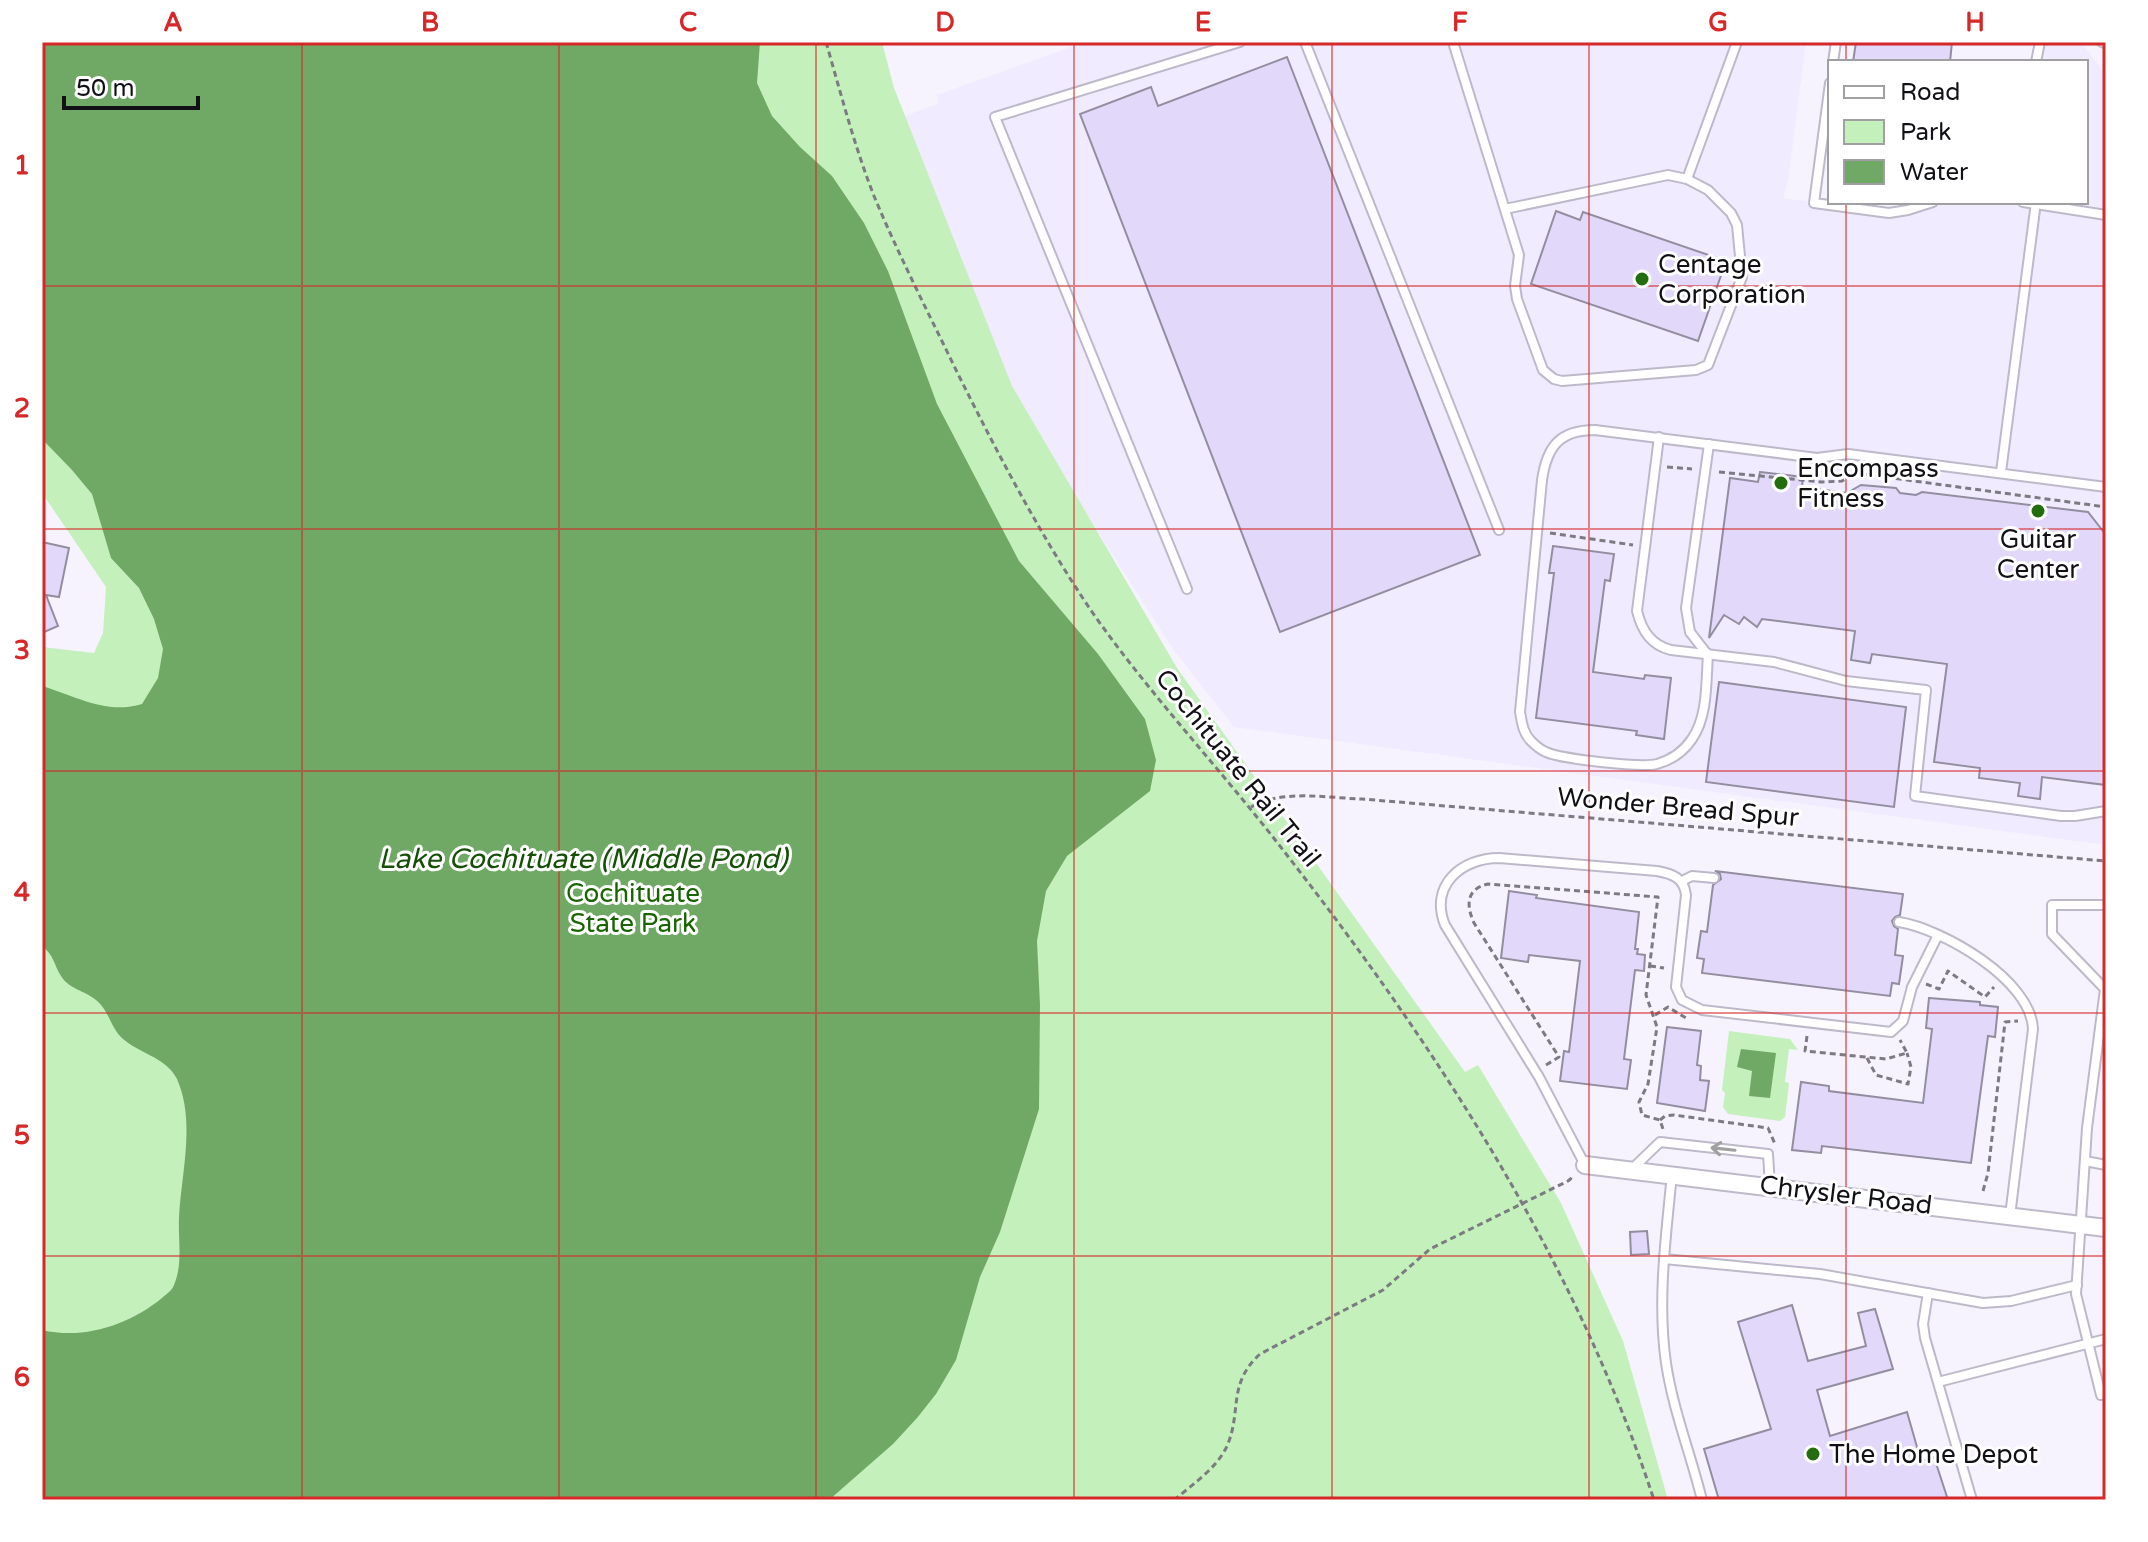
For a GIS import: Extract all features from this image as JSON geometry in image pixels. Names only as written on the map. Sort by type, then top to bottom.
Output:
[{"type":"street","name":"Chrysler Road","points":[[1585,1165],[2106,1228]]},
{"type":"lane","points":[[1187,589],[995,117],[1240,42]]},
{"type":"lane","points":[[1305,42],[1499,530]]},
{"type":"lane","points":[[1453,42],[1519,255],[1515,286],[1517,299],[1543,370],[1562,381],[1696,370],[1708,365],[1740,285],[1742,269],[1735,218],[1708,190],[1677,176],[1658,176],[1505,209]]},
{"type":"lane","points":[[1687,179],[1737,42]]},
{"type":"lane","points":[[1828,98],[1814,203],[1889,213],[1927,204]]},
{"type":"lane","points":[[2001,472],[2036,204],[2106,215]]},
{"type":"lane","points":[[1709,444],[1686,608],[1690,632],[1708,654],[1701,721],[1691,741],[1675,756],[1655,765],[1557,755],[1539,747],[1524,732],[1520,712],[1537,531],[1548,453],[1572,432],[1595,430],[1659,437],[1817,458],[1848,454],[2106,487]]},
{"type":"lane","points":[[1659,437],[1638,601],[1640,622],[1652,640],[1661,647],[1774,662],[1846,681],[1926,690],[1915,796],[2061,816],[2106,811]]},
{"type":"lane","points":[[1585,1165],[1530,1062],[1448,931],[1441,914],[1441,897],[1462,866],[1490,858],[1657,871],[1682,881],[1692,876],[1714,878]]},
{"type":"lane","points":[[1682,881],[1686,895],[1676,987],[1682,1000],[1702,1010],[1891,1032],[1903,1021],[1912,987],[1938,935]]},
{"type":"lane","points":[[2101,1395],[2077,1304],[2077,1285],[2085,1161],[2105,989],[2052,934],[2052,905],[2106,905]]},
{"type":"lane","points":[[1899,922],[1915,925],[1965,949],[1999,974],[2018,993],[2031,1017],[2033,1029],[2010,1216]]},
{"type":"lane","points":[[1632,1169],[1660,1142],[1768,1154],[1770,1186]]},
{"type":"lane","points":[[2085,1161],[2106,1165]]},
{"type":"lane","points":[[1672,1174],[1664,1259],[1666,1360],[1702,1500]]},
{"type":"lane","points":[[1664,1259],[1829,1275],[1993,1303],[2077,1285]]},
{"type":"lane","points":[[1928,1293],[1924,1331],[1972,1500]]},
{"type":"lane","points":[[1938,1382],[2106,1339]]},
{"type":"path","name":"Cochituate Rail Trail","points":[[826,42],[850,129],[886,224],[1024,504],[1076,587],[1127,658],[1297,867],[1393,1000],[1482,1137],[1521,1203],[1596,1346],[1654,1500]]},
{"type":"path","points":[[1655,466],[1822,482],[1842,481],[1855,473],[2106,507]]},
{"type":"path","points":[[1537,531],[1635,545]]},
{"type":"path","name":"Wonder Bread Spur","points":[[1249,808],[1262,801],[1286,797],[1362,799],[2106,861]]},
{"type":"path","points":[[1546,1065],[1559,1057],[1474,923],[1468,908],[1473,891],[1479,886],[1503,884],[1658,897],[1646,995],[1657,1027],[1648,1084],[1639,1109],[1642,1115],[1660,1120]]},
{"type":"path","points":[[1650,966],[1664,968]]},
{"type":"path","points":[[1867,1058],[1876,1075],[1908,1084],[1911,1067],[1907,1053]]},
{"type":"path","points":[[1660,1120],[1674,1115],[1768,1128],[1779,1155]]},
{"type":"path","points":[[1658,1132],[1663,1130],[1660,1120]]},
{"type":"path","points":[[1174,1500],[1215,1463],[1227,1446],[1239,1383],[1248,1365],[1260,1354],[1383,1290],[1430,1249],[1568,1181],[1585,1165]]},
{"type":"shaded area","points":[[1085,42],[1806,42],[1788,181],[1783,198],[1889,213],[1925,204],[2088,204],[2088,60],[2036,60],[2040,42],[2081,42],[2106,75],[2106,845],[1234,727],[1173,649],[1027,421],[960,288],[895,120],[939,103],[937,95]]},
{"type":"green space","name":"Lake Cochituate (Middle Pond)","points":[[42,42],[882,42],[894,88],[1012,386],[1177,668],[1465,1072],[1478,1065],[1561,1203],[1623,1341],[1668,1500],[42,1500],[42,647],[94,653],[103,633],[106,587],[42,493]]},
{"type":"green space","points":[[1729,1031],[1790,1039],[1798,1050],[1789,1049],[1785,1117],[1780,1121],[1728,1114],[1723,1107]]},
{"type":"water","name":"Lake Cochituate (Middle Pond)","points":[[42,42],[760,42],[757,83],[772,116],[832,176],[864,223],[888,271],[937,404],[1019,561],[1098,654],[1145,719],[1156,760],[1150,791],[1067,856],[1046,891],[1037,941],[1039,1109],[1000,1232],[980,1277],[956,1360],[917,1418],[893,1444],[829,1500],[42,1500],[42,1330],[74,1333],[121,1323],[149,1308],[172,1289],[179,1260],[179,1218],[187,1130],[183,1096],[172,1071],[119,1035],[100,1004],[65,981],[42,946],[42,686],[104,706],[142,704],[158,678],[163,649],[154,619],[139,588],[111,558],[92,494],[42,439]]},
{"type":"water","points":[[1741,1049],[1776,1053],[1770,1098],[1749,1096],[1752,1071],[1737,1067]]},
{"type":"building","points":[[1856,42],[1952,42],[1950,60],[1853,60]]},
{"type":"building","points":[[1287,57],[1480,555],[1280,632],[1080,114],[1151,87],[1158,106]]},
{"type":"building","points":[[1556,211],[1580,220],[1583,212],[1726,261],[1698,341],[1531,284]]},
{"type":"building","points":[[1760,472],[1803,477],[1802,487],[1847,493],[1861,485],[1896,488],[1900,493],[1916,495],[1922,492],[2088,512],[2106,535],[2106,785],[2042,777],[2040,799],[2018,796],[2020,783],[1979,778],[1980,768],[1934,762],[1947,664],[1872,654],[1870,663],[1851,660],[1855,631],[1762,619],[1757,627],[1744,617],[1739,624],[1724,615],[1709,638],[1730,478],[1758,482]]},
{"type":"building","points":[[42,542],[69,548],[59,597],[46,595],[58,626],[42,633]]},
{"type":"building","points":[[1553,546],[1614,554],[1610,581],[1605,580],[1593,672],[1644,679],[1645,675],[1671,678],[1664,739],[1636,735],[1637,731],[1536,718],[1554,573],[1549,573]]},
{"type":"building","points":[[1719,682],[1906,707],[1894,807],[1706,782]]},
{"type":"building","points":[[1715,871],[1903,894],[1900,915],[1892,921],[1898,929],[1895,955],[1903,956],[1899,984],[1892,983],[1890,996],[1702,973],[1704,959],[1697,958],[1701,931],[1707,932],[1713,885],[1721,879]]},
{"type":"building","points":[[1509,891],[1537,895],[1536,898],[1639,912],[1635,949],[1638,949],[1637,954],[1645,955],[1644,971],[1635,970],[1624,1059],[1631,1060],[1627,1089],[1560,1081],[1564,1051],[1569,1052],[1580,961],[1529,955],[1528,962],[1501,958]]},
{"type":"building","points":[[1929,998],[1980,1002],[1980,1005],[1998,1007],[1995,1037],[1988,1036],[1971,1163],[1822,1146],[1821,1153],[1792,1150],[1801,1082],[1829,1086],[1829,1091],[1923,1103],[1932,1029],[1926,1028]]},
{"type":"building","points":[[1667,1027],[1701,1031],[1697,1065],[1701,1066],[1700,1080],[1709,1081],[1705,1111],[1657,1103]]},
{"type":"building","points":[[1647,1231],[1649,1254],[1631,1255],[1630,1232]]},
{"type":"building","points":[[1792,1305],[1808,1361],[1866,1346],[1858,1313],[1875,1309],[1893,1369],[1817,1390],[1830,1436],[1907,1412],[1921,1461],[1934,1457],[1948,1500],[1719,1500],[1704,1449],[1771,1429],[1738,1322]]},
{"type":"place","name":"Centage Corporation","points":[[1642,279]]},
{"type":"place","name":"Encompass Fitness","points":[[1781,483]]},
{"type":"place","name":"Guitar Center","points":[[2038,511]]},
{"type":"place","name":"The Home Depot","points":[[1813,1454]]},
{"type":"park label","name":"Cochituate State Park","points":[[633,908]]}]
